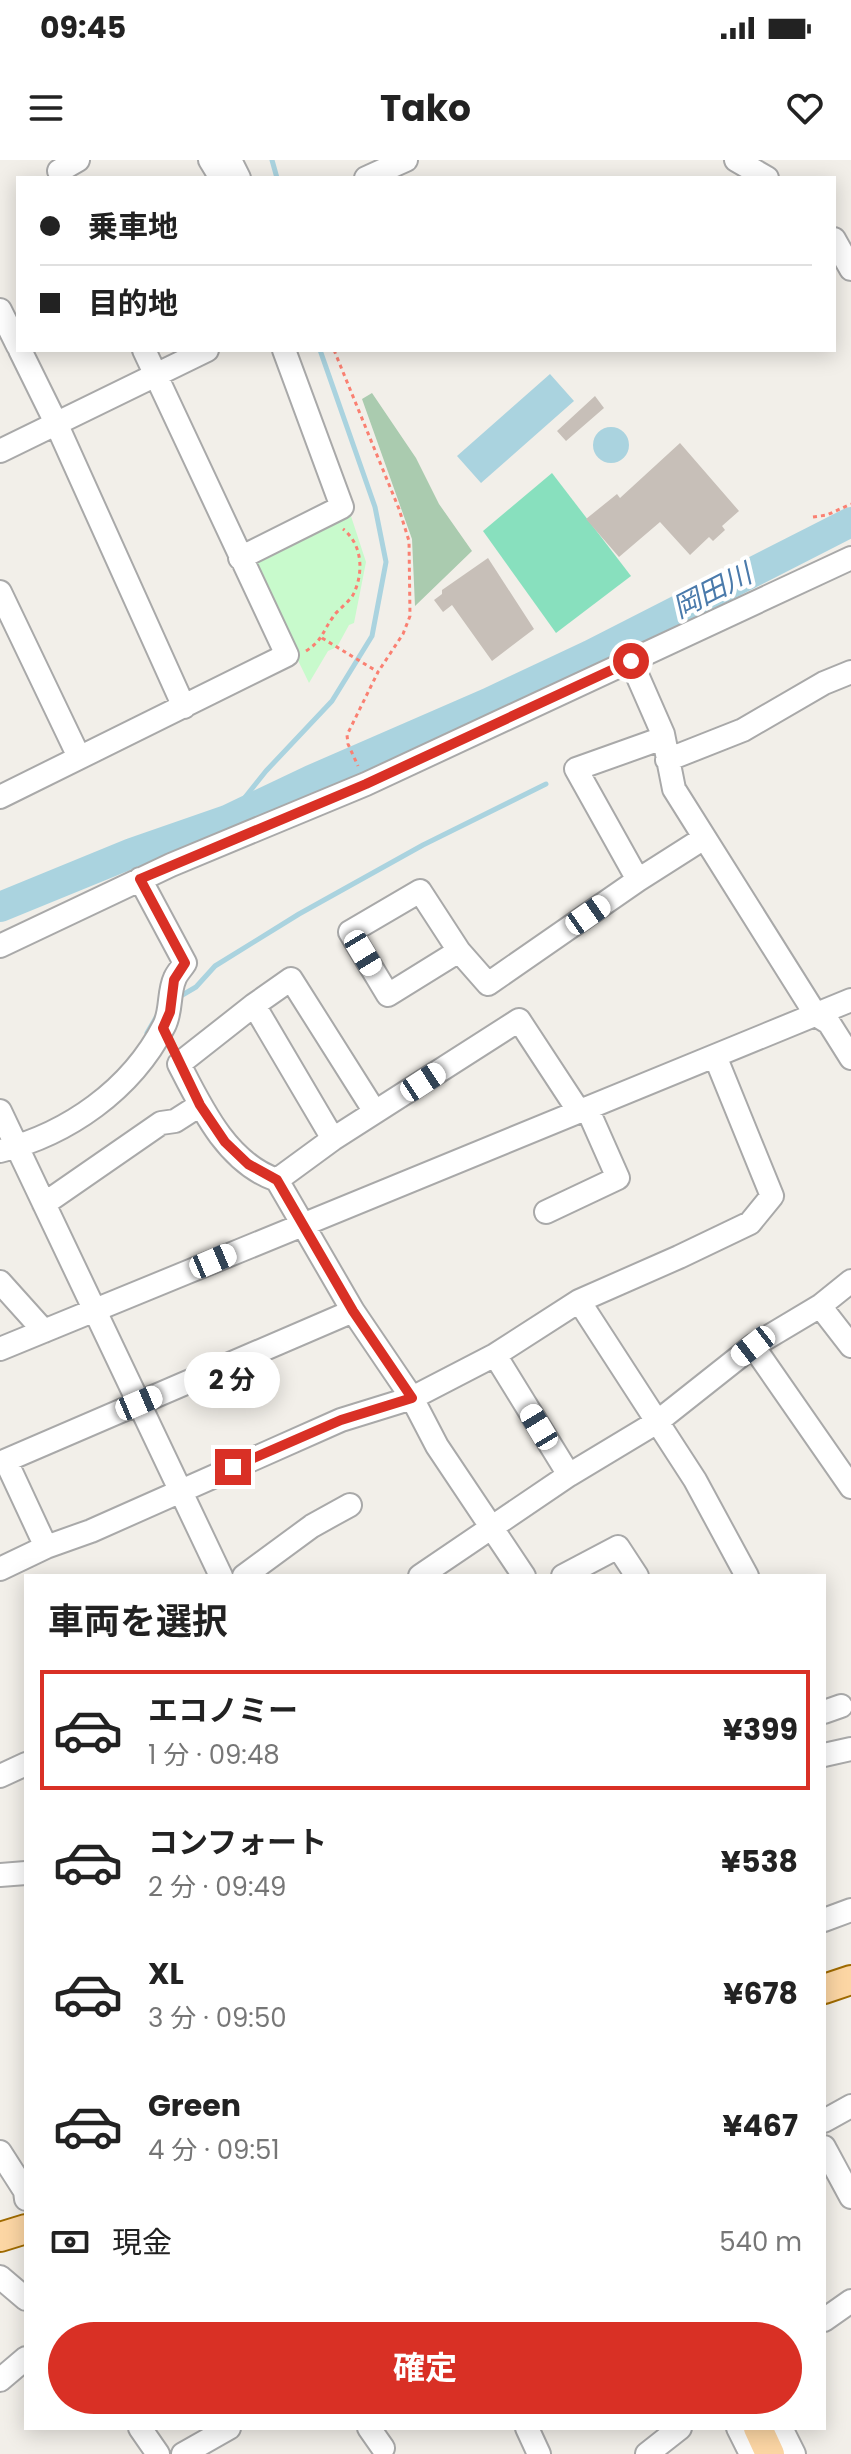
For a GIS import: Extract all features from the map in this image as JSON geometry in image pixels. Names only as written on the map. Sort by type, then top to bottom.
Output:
[{"type":"main road","points":[[826,1988],[851,1980]]},
{"type":"main road","points":[[0,2237],[24,2230]]},
{"type":"main road","points":[[759,2430],[770,2454]]},
{"type":"street","points":[[370,176],[406,160]]},
{"type":"street","points":[[740,161],[764,176]]},
{"type":"street","points":[[836,243],[851,269]]},
{"type":"street","points":[[0,310],[16,342]]},
{"type":"street","points":[[21,352],[184,707]]},
{"type":"street","points":[[0,797],[287,655],[145,352]]},
{"type":"street","points":[[0,451],[203,352]]},
{"type":"street","points":[[240,558],[342,507],[285,352]]},
{"type":"street","points":[[0,946],[140,879],[366,784],[851,558]]},
{"type":"street","points":[[1,598],[79,757]]},
{"type":"street","points":[[631,661],[665,749],[674,789],[816,1015],[829,1023],[851,1058]]},
{"type":"street","points":[[638,880],[576,769],[743,730],[824,683],[851,672]]},
{"type":"street","points":[[459,951],[388,995],[350,932],[420,891],[459,951],[488,984],[704,838]]},
{"type":"street","points":[[8,1149],[57,1131],[85,1114],[135,1071],[163,1028],[170,1012],[174,980],[185,963],[140,879]]},
{"type":"street","points":[[179,1064],[291,979],[375,1112]]},
{"type":"street","points":[[0,1349],[851,1000]]},
{"type":"street","points":[[254,1005],[333,1139]]},
{"type":"street","points":[[277,1180],[333,1139],[519,1020],[583,1109],[618,1178],[546,1212]]},
{"type":"street","points":[[163,1028],[200,1105],[225,1142],[248,1164],[277,1180],[353,1311],[412,1398],[437,1446],[523,1574]]},
{"type":"street","points":[[0,1569],[341,1420],[412,1398],[495,1355],[579,1301],[750,1223],[772,1196],[715,1056]]},
{"type":"street","points":[[44,1204],[161,1123],[175,1121],[200,1105]]},
{"type":"street","points":[[0,1111],[8,1149],[44,1204],[220,1574]]},
{"type":"street","points":[[423,1574],[569,1475],[657,1422],[753,1346],[820,1306],[851,1281]]},
{"type":"street","points":[[0,1282],[44,1331]]},
{"type":"street","points":[[579,1301],[695,1480],[746,1574]]},
{"type":"street","points":[[820,1306],[851,1346]]},
{"type":"street","points":[[46,1547],[3,1462],[353,1311]]},
{"type":"street","points":[[753,1346],[847,1475]]},
{"type":"street","points":[[495,1355],[569,1475]]},
{"type":"street","points":[[247,1574],[312,1526],[350,1505]]},
{"type":"street","points":[[567,1574],[618,1547],[636,1574]]},
{"type":"street","points":[[826,1755],[851,1749]]},
{"type":"street","points":[[0,1776],[24,1765]]},
{"type":"street","points":[[0,1875],[24,1873]]},
{"type":"street","points":[[826,1919],[851,1910]]},
{"type":"street","points":[[826,2120],[851,2106]]},
{"type":"street","points":[[826,2151],[851,2197]]},
{"type":"street","points":[[0,2152],[24,2187]]},
{"type":"street","points":[[0,2277],[24,2297]]},
{"type":"street","points":[[826,2319],[851,2301]]},
{"type":"street","points":[[0,2380],[24,2360]]},
{"type":"street","points":[[141,2430],[158,2454]]},
{"type":"street","points":[[183,2454],[225,2430]]},
{"type":"street","points":[[370,2430],[383,2448]]},
{"type":"street","points":[[528,2430],[539,2454]]},
{"type":"street","points":[[647,2454],[677,2430]]},
{"type":"street","points":[[739,2430],[751,2454]]},
{"type":"street","points":[[782,2430],[794,2454]]},
{"type":"path","points":[[335,352],[409,541],[410,616],[347,735],[366,784]]},
{"type":"path","points":[[813,517],[827,515],[851,504]]},
{"type":"path","points":[[287,655],[305,652],[322,638],[337,610],[354,595],[360,564],[359,549],[333,512]]},
{"type":"path","points":[[322,638],[378,672]]},
{"type":"green space","points":[[372,393],[416,458],[439,504],[472,551],[415,606],[412,539],[362,399]]},
{"type":"green space","points":[[552,473],[631,576],[556,633],[483,531]]},
{"type":"green space","points":[[349,510],[366,562],[354,623],[349,625],[337,647],[328,651],[309,683],[253,568],[256,558]]},
{"type":"water","points":[[550,374],[574,401],[481,483],[457,456]]},
{"type":"water","points":[[611,427],[624,432],[629,445],[624,458],[611,463],[598,458],[593,445],[598,432]]},
{"type":"building","points":[[595,396],[604,408],[566,441],[557,431]]},
{"type":"building","points":[[680,443],[739,511],[722,526],[725,530],[713,541],[709,537],[690,555],[660,522],[619,557],[586,519],[617,494],[620,498]]},
{"type":"building","points":[[488,558],[534,629],[492,661],[452,605],[443,612],[434,600],[442,594],[442,590]]},
{"type":"waterway","points":[[272,160],[276,176]]},
{"type":"waterway","points":[[227,820],[266,771],[332,701],[372,636],[386,562],[375,507],[321,352]]},
{"type":"waterway","name":"岡田川","points":[[0,907],[132,853],[227,820],[488,703],[590,655],[851,522]]},
{"type":"waterway","points":[[179,997],[196,987],[215,966],[299,914],[423,845],[546,784]]},
{"type":"waterway","points":[[147,1033],[158,1014]]},
{"type":"route","points":[[233,1467],[341,1420],[412,1398],[353,1311],[277,1180],[248,1164],[225,1142],[200,1105],[163,1028],[170,1012],[174,980],[185,963],[140,879],[366,784],[631,661]]}]
